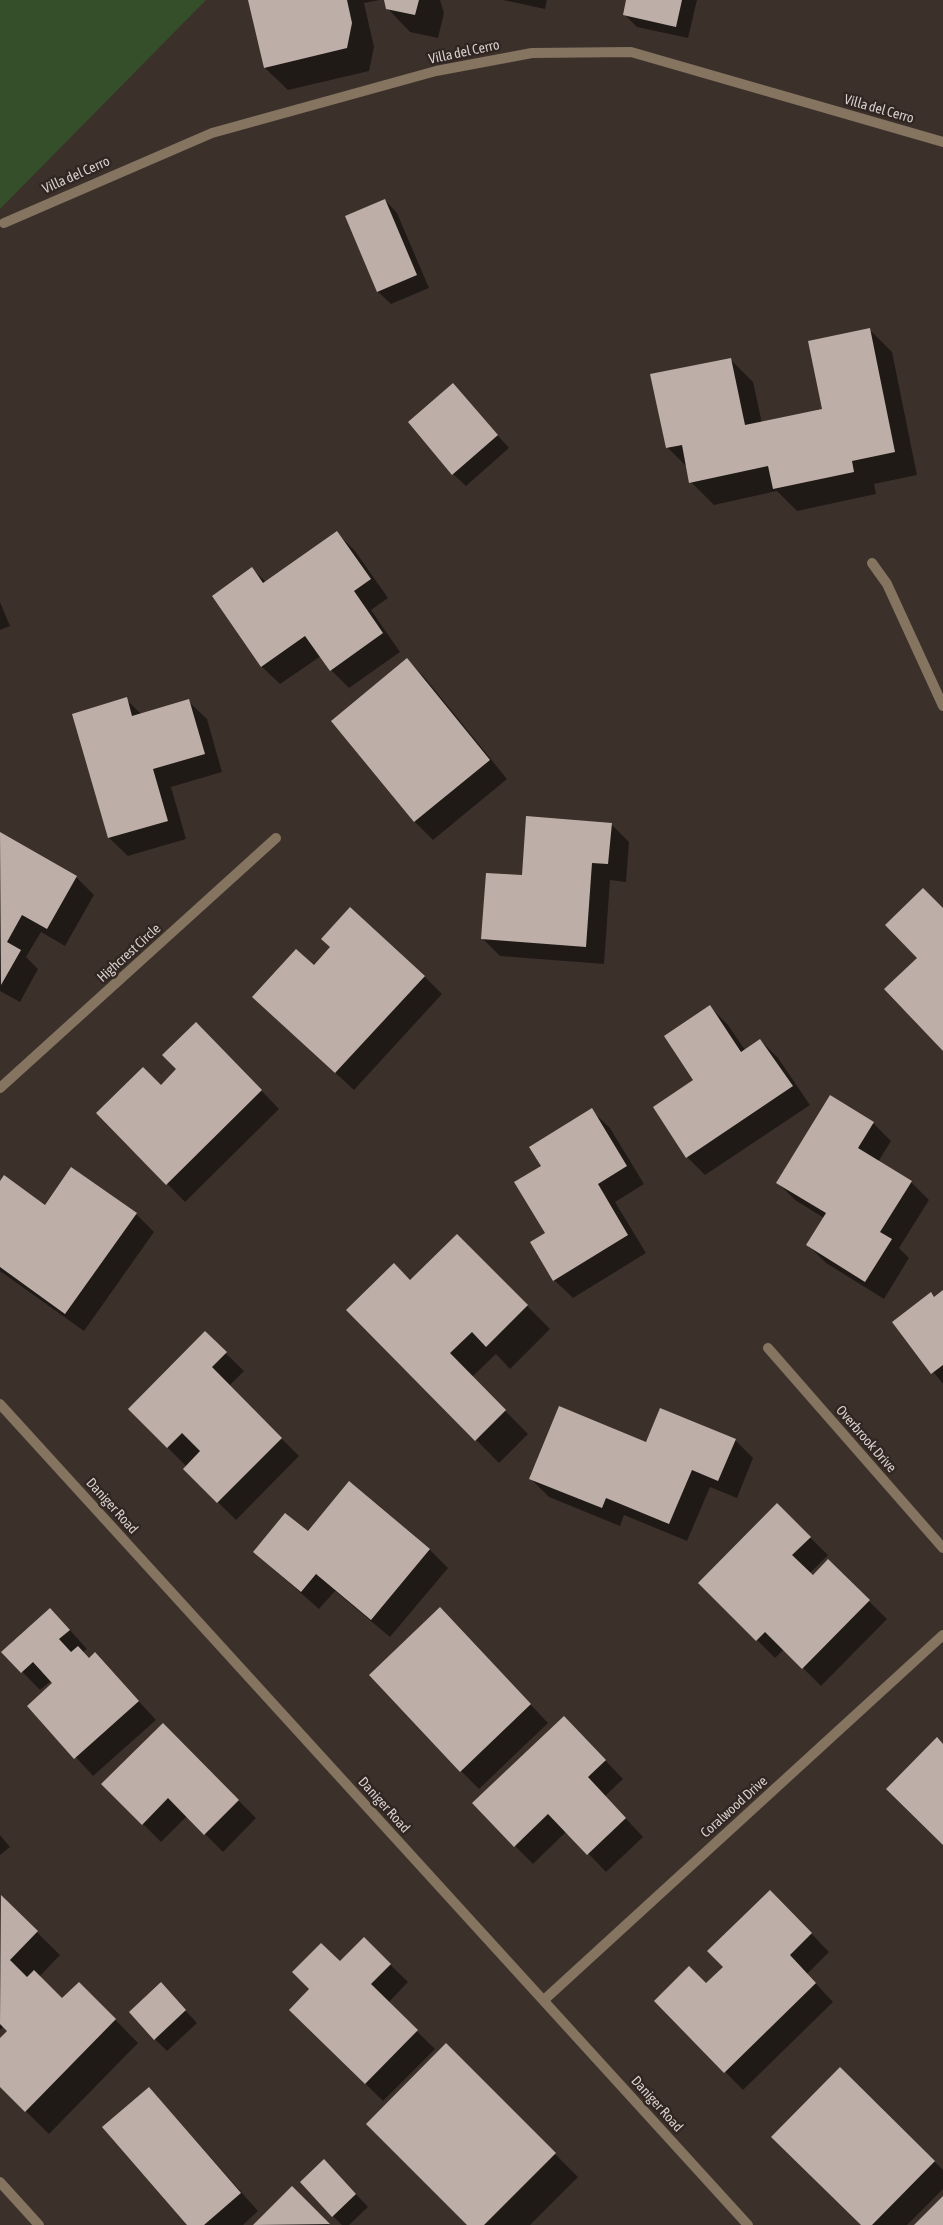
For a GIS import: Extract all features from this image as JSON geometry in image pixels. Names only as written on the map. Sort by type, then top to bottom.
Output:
[{"type":"street","name":"Villa del Cerro","points":[[4,223],[212,133],[436,71],[532,53],[631,52],[943,142]]},
{"type":"street","points":[[872,562],[887,584],[943,706]]},
{"type":"street","name":"Highcrest Circle","points":[[0,1088],[276,838]]},
{"type":"street","name":"Overbrook Drive","points":[[768,1348],[943,1548]]},
{"type":"street","name":"Daniger Road","points":[[0,1404],[748,2225]]},
{"type":"street","name":"Coralwood Drive","points":[[544,2000],[943,1635]]},
{"type":"street","points":[[0,2182],[39,2225]]},
{"type":"green space","points":[[0,0],[206,0],[0,209]]},
{"type":"building","points":[[248,0],[347,0],[352,23],[347,48],[264,68]]},
{"type":"building","points":[[384,0],[419,0],[415,15],[386,9]]},
{"type":"building","points":[[626,0],[682,0],[676,27],[623,15]]},
{"type":"building","points":[[385,199],[417,275],[377,292],[345,216]]},
{"type":"building","points":[[870,328],[895,452],[852,461],[854,472],[773,489],[768,466],[689,483],[682,445],[666,448],[650,374],[731,358],[745,425],[822,409],[808,341]]},
{"type":"building","points":[[453,383],[498,435],[452,475],[408,422]]},
{"type":"building","points":[[337,531],[371,579],[354,591],[383,633],[330,671],[305,636],[261,667],[212,596],[252,567],[263,583]]},
{"type":"building","points":[[407,658],[490,760],[414,822],[331,721]]},
{"type":"building","points":[[127,697],[132,716],[189,699],[205,754],[153,769],[168,821],[108,838],[72,714]]},
{"type":"building","points":[[526,816],[612,823],[608,864],[592,863],[586,947],[481,939],[486,873],[522,875]]},
{"type":"building","points":[[0,832],[77,876],[47,929],[22,915],[7,942],[21,950],[1,985]]},
{"type":"building","points":[[923,888],[943,908],[943,1051],[884,989],[917,958],[885,925]]},
{"type":"building","points":[[350,907],[425,976],[335,1073],[252,997],[296,949],[314,965],[330,947],[321,939]]},
{"type":"building","points":[[710,1005],[741,1052],[760,1039],[793,1086],[686,1158],[653,1107],[693,1080],[664,1036]]},
{"type":"building","points":[[196,1022],[262,1090],[166,1185],[96,1113],[143,1067],[161,1085],[176,1069],[162,1055]]},
{"type":"building","points":[[830,1095],[874,1122],[858,1148],[912,1181],[880,1232],[892,1239],[865,1282],[806,1245],[826,1213],[776,1183]]},
{"type":"building","points":[[592,1108],[627,1166],[598,1184],[628,1235],[553,1281],[530,1242],[545,1233],[514,1182],[541,1166],[529,1147]]},
{"type":"building","points":[[71,1167],[137,1213],[65,1314],[0,1267],[0,1181],[4,1175],[45,1205]]},
{"type":"building","points":[[457,1234],[528,1305],[486,1347],[472,1332],[450,1353],[506,1410],[475,1441],[346,1310],[394,1263],[410,1280]]},
{"type":"building","points":[[943,1290],[943,1365],[931,1374],[892,1322],[931,1292],[934,1297]]},
{"type":"building","points":[[205,1331],[227,1352],[212,1367],[282,1438],[217,1503],[183,1469],[200,1451],[182,1433],[167,1448],[128,1409]]},
{"type":"building","points":[[559,1406],[646,1442],[660,1408],[736,1439],[718,1481],[692,1470],[669,1524],[606,1498],[602,1508],[529,1479]]},
{"type":"building","points":[[349,1481],[430,1549],[371,1620],[316,1574],[301,1592],[253,1552],[285,1513],[308,1531]]},
{"type":"building","points":[[777,1503],[811,1537],[792,1555],[813,1575],[828,1559],[870,1600],[802,1669],[765,1632],[756,1641],[698,1583]]},
{"type":"building","points":[[440,1607],[531,1704],[460,1772],[369,1675]]},
{"type":"building","points":[[50,1608],[70,1630],[59,1639],[71,1652],[78,1646],[89,1658],[95,1652],[139,1701],[74,1759],[27,1706],[52,1683],[33,1662],[21,1673],[1,1652]]},
{"type":"building","points":[[564,1716],[606,1760],[588,1777],[626,1818],[587,1855],[548,1814],[514,1847],[472,1803]]},
{"type":"building","points":[[163,1723],[239,1800],[204,1835],[168,1798],[142,1825],[101,1784]]},
{"type":"building","points":[[937,1737],[943,1744],[943,1845],[886,1789]]},
{"type":"building","points":[[770,1890],[812,1933],[790,1955],[816,1983],[724,2073],[654,2001],[689,1966],[706,1983],[723,1967],[707,1951]]},
{"type":"building","points":[[1,1895],[38,1931],[10,1960],[27,1977],[34,1970],[62,1998],[79,1982],[116,2019],[25,2112],[0,2087],[0,2038],[7,2031],[0,2024]]},
{"type":"building","points":[[364,1937],[391,1964],[371,1984],[418,2030],[365,2084],[289,2010],[309,1989],[292,1972],[321,1943],[340,1961]]},
{"type":"building","points":[[161,1982],[186,2010],[154,2040],[129,2012]]},
{"type":"building","points":[[446,2043],[556,2153],[484,2225],[467,2225],[366,2124]]},
{"type":"building","points":[[840,2067],[935,2161],[872,2225],[861,2225],[771,2137]]},
{"type":"building","points":[[149,2087],[241,2193],[204,2225],[187,2225],[102,2127]]},
{"type":"building","points":[[324,2159],[356,2194],[332,2217],[300,2182]]},
{"type":"building","points":[[292,2186],[330,2224],[253,2225]]},
{"type":"building","points":[[943,2196],[943,2225],[914,2225]]}]
